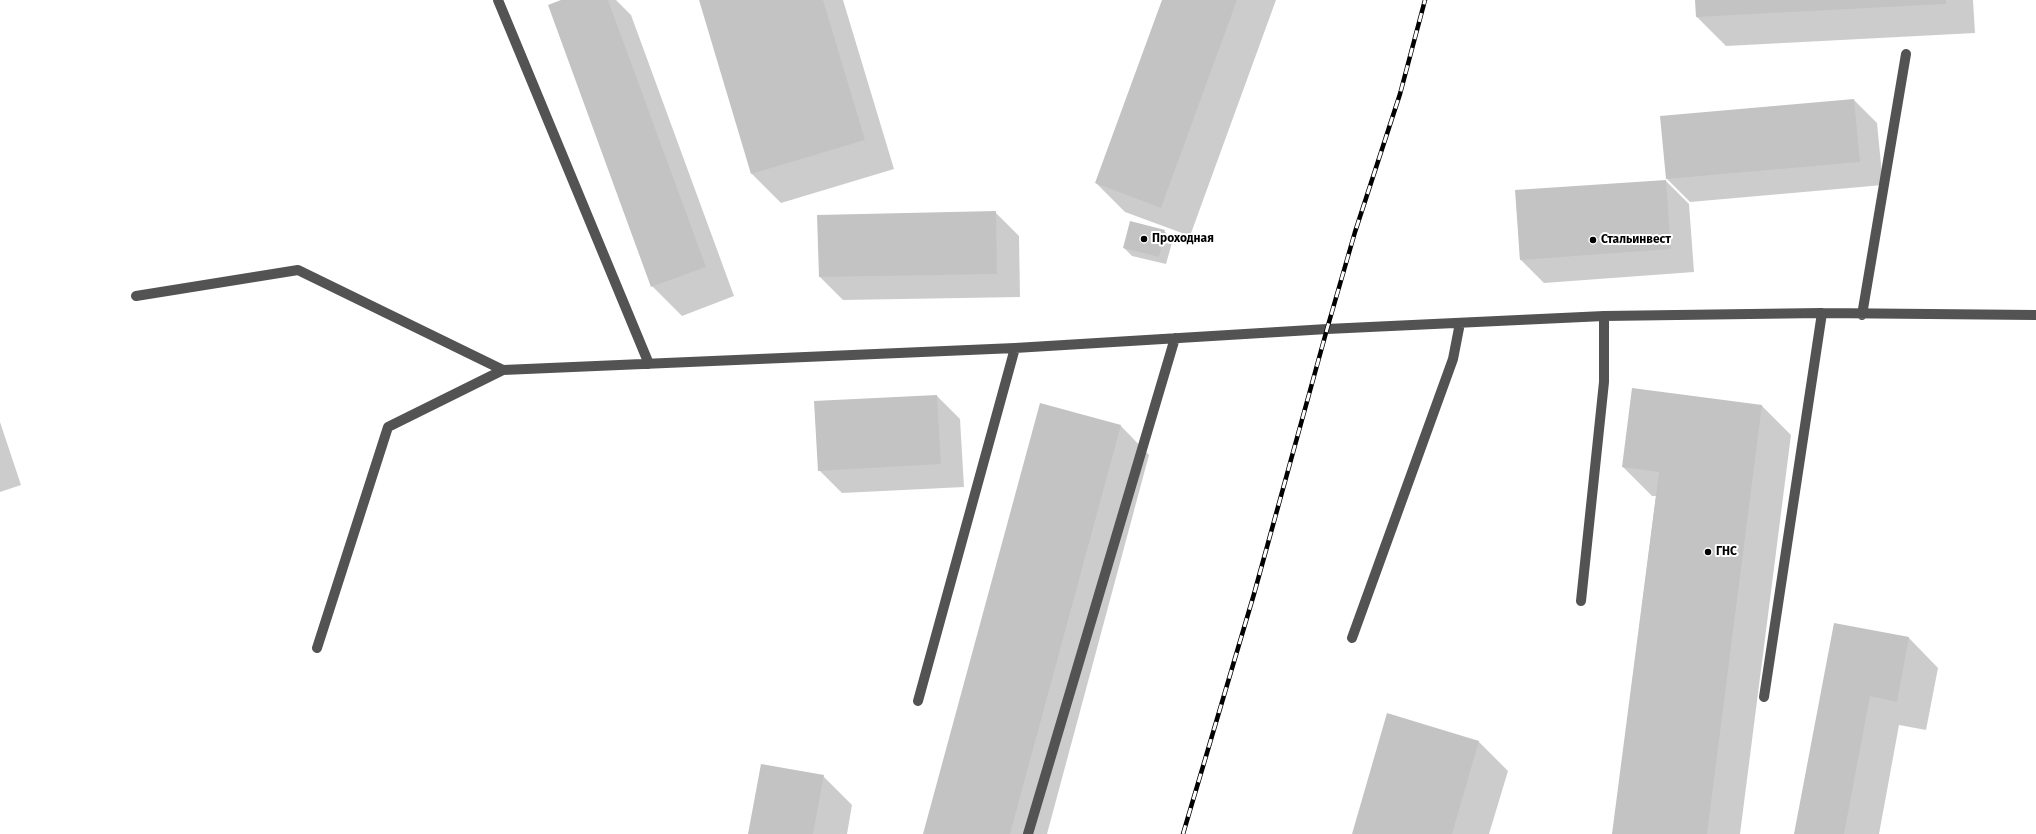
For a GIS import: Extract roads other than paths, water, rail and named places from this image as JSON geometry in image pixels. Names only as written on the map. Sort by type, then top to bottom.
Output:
[{"type":"street","points":[[498,0],[649,364]]},
{"type":"street","points":[[1862,315],[1906,54]]},
{"type":"street","points":[[136,296],[298,270],[503,370]]},
{"type":"street","points":[[1764,697],[1822,313]]},
{"type":"street","points":[[317,648],[388,427],[503,370],[1015,348],[1175,338],[1604,316],[1822,313],[1862,315],[2036,315]]},
{"type":"street","points":[[1581,601],[1604,382],[1604,316]]},
{"type":"street","points":[[1352,638],[1453,358],[1460,323]]},
{"type":"street","points":[[1028,834],[1175,338]]},
{"type":"street","points":[[918,701],[1015,348]]},
{"type":"railway","points":[[1183,834],[1254,594],[1355,232],[1400,94],[1425,0]]},
{"type":"place","name":"Проходная","points":[[1144,239]]},
{"type":"place","name":"Стальинвест","points":[[1593,240]]},
{"type":"place","name":"ГНС","points":[[1708,552]]}]
